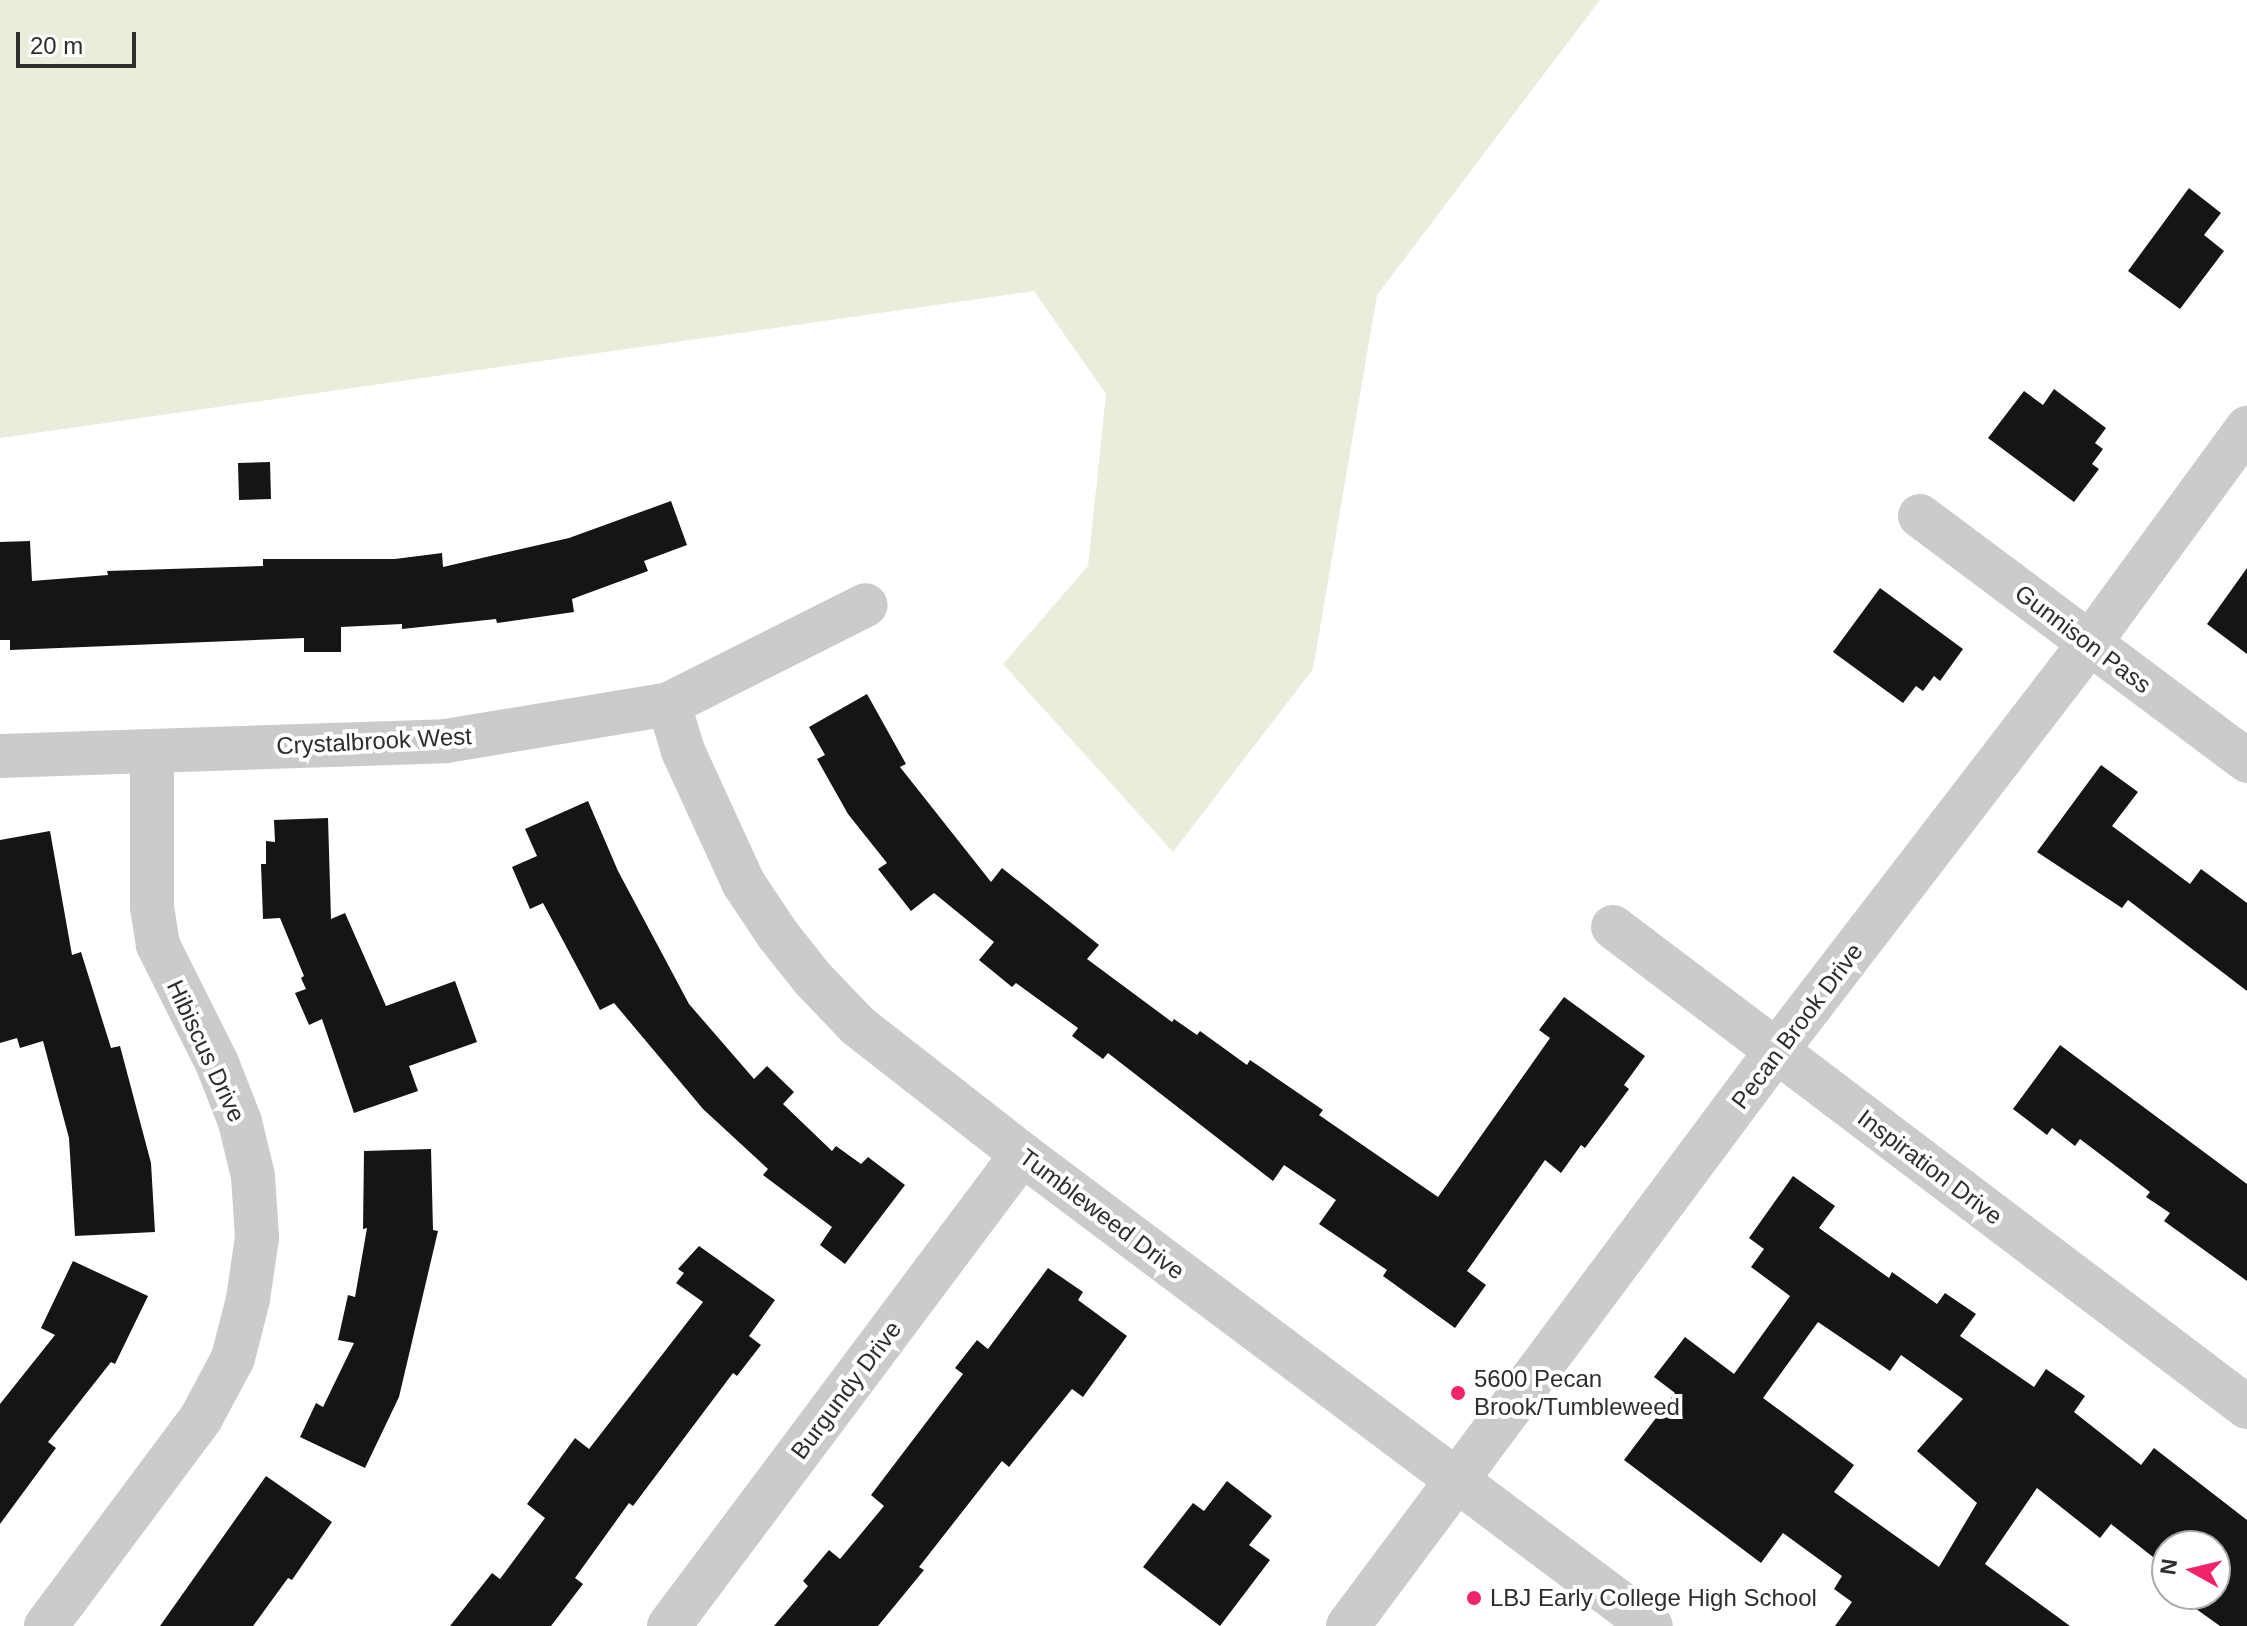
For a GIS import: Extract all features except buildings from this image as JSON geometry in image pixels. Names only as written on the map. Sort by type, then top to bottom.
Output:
[{"type":"street","name":"Pecan Brook Drive","points":[[1348,1626],[1777,1050],[2089,644],[2247,428]]},
{"type":"street","name":"Gunnison Pass","points":[[1920,516],[2247,761]]},
{"type":"street","name":"Crystalbrook West","points":[[0,756],[446,741],[669,704],[866,605]]},
{"type":"street","name":"Tumbleweed Drive","points":[[669,704],[683,751],[744,884],[778,935],[858,1026],[1022,1154],[1651,1626]]},
{"type":"street","name":"Hibiscus Drive","points":[[46,1626],[201,1418],[233,1358],[248,1299],[257,1237],[253,1176],[240,1122],[217,1063],[158,945],[152,908],[152,752]]},
{"type":"street","name":"Inspiration Drive","points":[[1613,927],[2247,1407]]},
{"type":"street","name":"Burgundy Drive","points":[[669,1626],[1022,1154]]},
{"type":"green space","points":[[0,0],[1600,0],[1377,295],[1313,669],[1173,852],[1003,664],[1088,566],[1106,394],[1034,291],[0,438]]},
{"type":"place","name":"5600 Pecan Brook/Tumbleweed","points":[[1458,1393]]},
{"type":"place","name":"LBJ Early College High School","points":[[1474,1598]]}]
